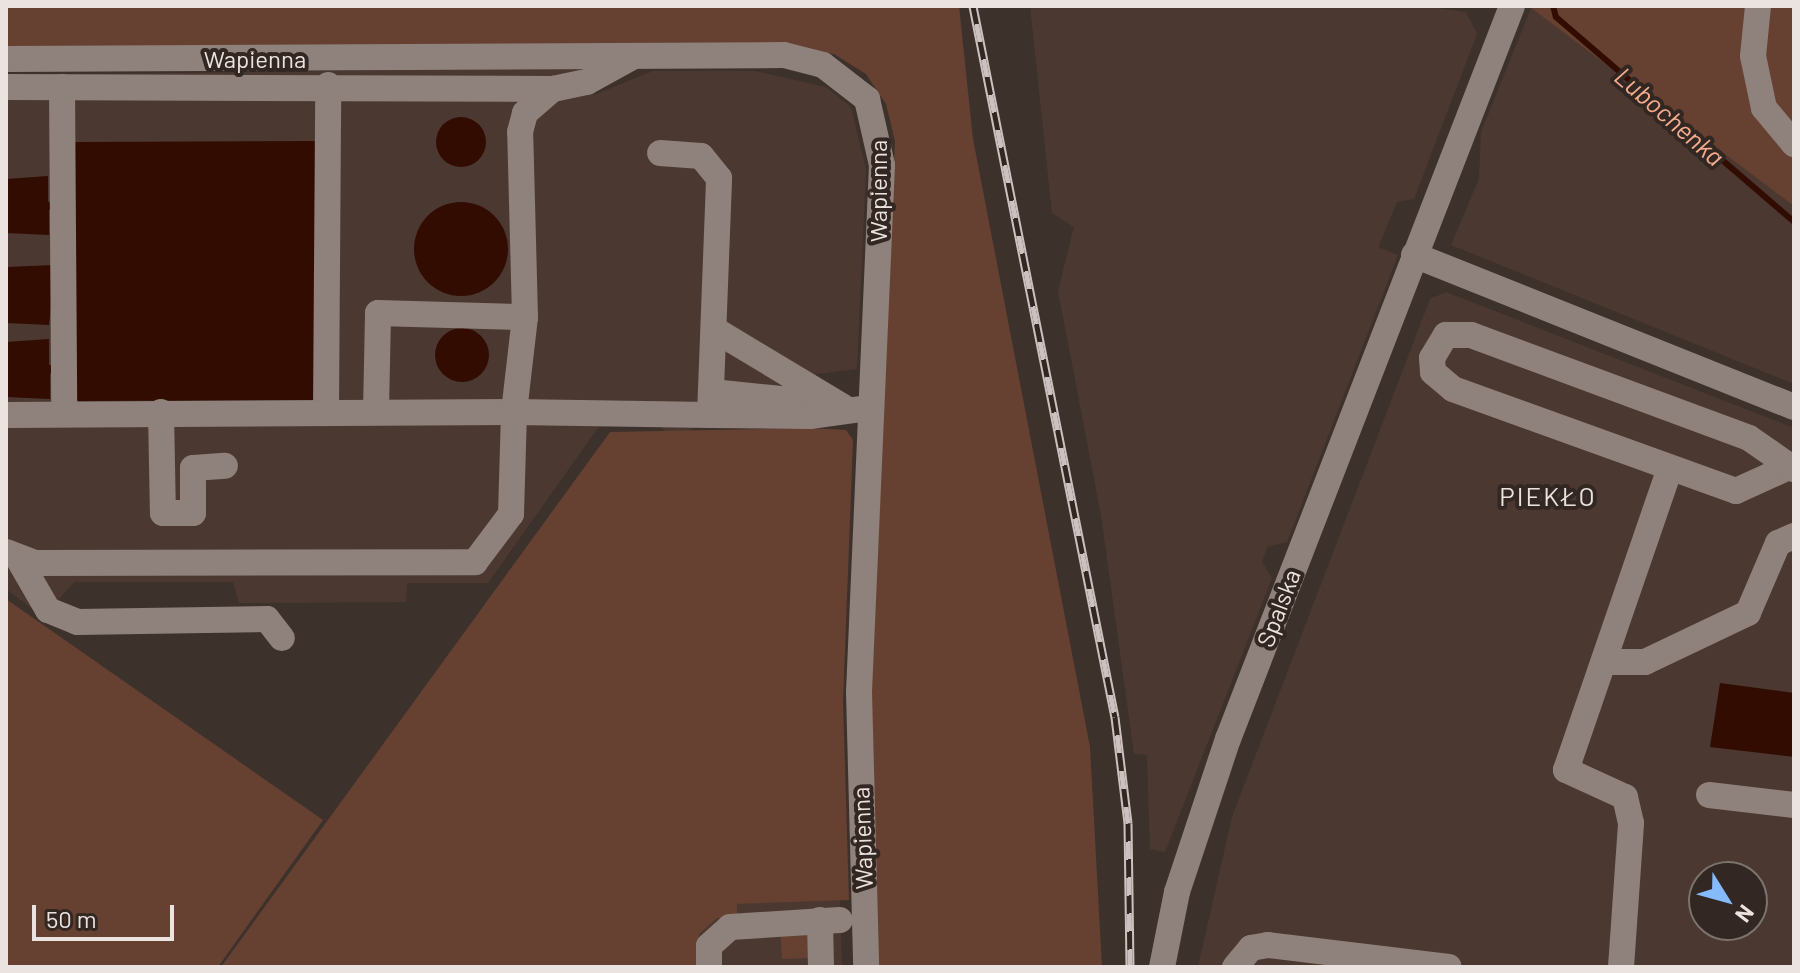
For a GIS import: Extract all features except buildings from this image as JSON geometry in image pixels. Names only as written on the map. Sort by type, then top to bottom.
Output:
[{"type":"street","points":[[1758,6],[1753,56],[1764,108],[1794,144]]},
{"type":"street","name":"Spalska","points":[[1162,967],[1177,892],[1228,739],[1508,15]]},
{"type":"street","points":[[6,87],[328,85],[553,89],[587,82],[638,55]]},
{"type":"street","name":"Wapienna","points":[[6,59],[638,55],[807,59],[867,99],[882,165],[856,407],[866,967]]},
{"type":"street","points":[[326,411],[328,85]]},
{"type":"street","points":[[62,87],[64,414]]},
{"type":"street","points":[[13,556],[475,562],[511,514],[514,412],[525,317],[520,132],[525,113],[553,89]]},
{"type":"street","points":[[660,153],[701,156],[719,178],[711,403]]},
{"type":"street","points":[[1414,255],[1794,407]]},
{"type":"street","points":[[376,411],[378,313],[525,317]]},
{"type":"street","points":[[715,330],[856,407]]},
{"type":"street","points":[[1446,335],[1471,335],[1749,438],[1791,468],[1736,491],[1453,389],[1433,372],[1437,347],[1446,335]]},
{"type":"street","points":[[6,415],[514,412],[711,403],[810,416],[856,407]]},
{"type":"street","points":[[161,412],[163,513],[193,513],[193,468],[225,466]]},
{"type":"street","points":[[1621,967],[1631,823],[1625,797],[1566,770],[1670,468]]},
{"type":"street","points":[[1605,662],[1645,662],[1748,613],[1778,543],[1794,536]]},
{"type":"street","points":[[13,556],[48,610],[77,622],[267,619],[282,638]]},
{"type":"street","points":[[1709,795],[1794,805]]},
{"type":"street","points":[[709,967],[709,946],[730,927],[830,920],[821,967]]},
{"type":"street","points":[[1235,967],[1251,948],[1268,945],[1449,967]]},
{"type":"shaded area","points":[[6,6],[959,6],[973,139],[1090,747],[1102,967],[876,967],[868,717],[895,141],[886,104],[866,74],[834,54],[791,47],[6,50]]},
{"type":"shaded area","points":[[1030,6],[1420,6],[1466,12],[1477,34],[1414,199],[1397,202],[1378,247],[1398,255],[1287,542],[1267,547],[1262,562],[1272,578],[1165,852],[1150,849],[1147,755],[1134,754],[1101,515],[1058,291],[1074,227],[1052,213]]},
{"type":"shaded area","points":[[1531,6],[1794,6],[1794,206],[1530,7]]},
{"type":"shaded area","points":[[1532,6],[1794,6],[1794,384],[1451,245],[1479,179],[1481,132]]},
{"type":"shaded area","points":[[580,68],[594,95],[653,71],[755,71],[826,87],[851,107],[866,170],[857,369],[816,374],[809,428],[695,427],[676,440],[655,422],[602,422],[488,583],[407,583],[406,602],[239,603],[233,582],[74,582],[43,617],[6,589],[6,75]]},
{"type":"shaded area","points":[[461,117],[478,125],[486,142],[478,159],[461,167],[444,159],[436,142],[444,125]]},
{"type":"shaded area","points":[[314,141],[320,147],[315,400],[78,401],[69,391],[69,149],[76,142]]},
{"type":"shaded area","points":[[48,176],[48,201],[56,209],[49,210],[49,235],[6,233],[6,179]]},
{"type":"shaded area","points":[[461,202],[479,206],[494,216],[504,231],[508,249],[504,267],[494,282],[479,292],[461,296],[443,292],[428,282],[418,267],[414,249],[418,231],[428,216],[443,206]]},
{"type":"shaded area","points":[[55,265],[49,325],[6,323],[6,267]]},
{"type":"shaded area","points":[[1446,292],[1794,428],[1794,967],[1198,967],[1232,817],[1430,299]]},
{"type":"shaded area","points":[[462,328],[481,336],[489,355],[481,374],[462,382],[443,374],[435,355],[443,336]]},
{"type":"shaded area","points":[[49,339],[49,365],[58,365],[50,374],[50,399],[6,397],[6,342]]},
{"type":"shaded area","points":[[846,430],[853,440],[843,702],[849,900],[737,904],[737,917],[717,918],[699,934],[696,967],[221,967],[610,432]]},
{"type":"shaded area","points":[[6,599],[323,820],[218,967],[6,967]]},
{"type":"shaded area","points":[[1720,683],[1794,693],[1794,757],[1710,747]]},
{"type":"shaded area","points":[[840,900],[842,967],[682,967],[680,906]]},
{"type":"shaded area","points":[[780,927],[807,930],[813,958],[782,959]]},
{"type":"waterway","name":"Lubochenka","points":[[1553,6],[1556,17],[1794,222]]},
{"type":"railway","points":[[973,6],[1115,717],[1128,823],[1130,967]]},
{"type":"district","name":"PIEKŁO","points":[[1548,496]]}]
